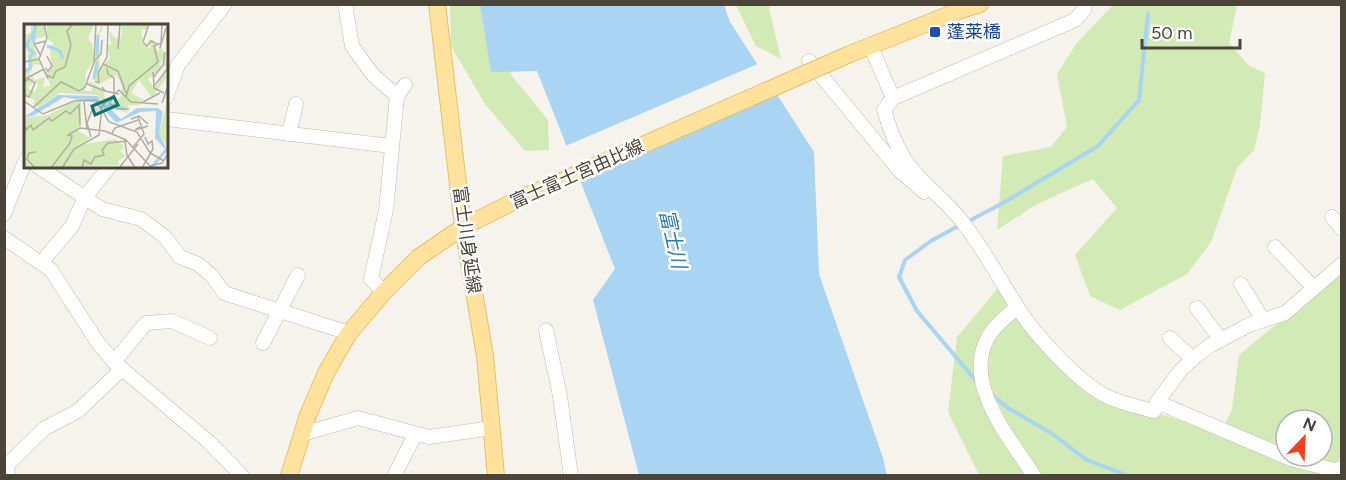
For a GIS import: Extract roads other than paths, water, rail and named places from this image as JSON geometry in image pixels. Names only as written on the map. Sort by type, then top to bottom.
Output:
[{"type":"main road","name":"富士川身延線","points":[[437,4],[464,227],[485,356],[496,476]]},
{"type":"main road","name":"富士富士宮由比線","points":[[290,476],[302,434],[326,373],[349,333],[384,292],[419,257],[464,227],[515,201],[870,45],[980,4]]},
{"type":"street","points":[[168,86],[172,63],[225,4]]},
{"type":"street","points":[[345,4],[352,46],[373,75],[401,91],[392,146],[386,210],[371,279],[384,292]]},
{"type":"street","points":[[1085,4],[1084,10],[1076,20],[893,98],[884,110],[893,138],[908,165],[956,213],[1017,308],[1062,360],[1104,395],[1132,406],[1154,411],[1157,402],[1180,371],[1193,359],[1249,325],[1285,313],[1341,264]]},
{"type":"street","points":[[870,45],[893,98]]},
{"type":"street","points":[[809,61],[899,170],[931,198],[940,197]]},
{"type":"street","points":[[290,134],[296,104]]},
{"type":"street","points":[[168,119],[392,146]]},
{"type":"street","points":[[4,214],[24,162]]},
{"type":"street","points":[[40,168],[102,208],[141,219],[165,237],[180,257],[198,264],[212,276],[224,293],[349,333]]},
{"type":"street","points":[[41,263],[72,226],[85,197],[108,168]]},
{"type":"street","points":[[1332,217],[1341,229]]},
{"type":"street","points":[[4,238],[51,270],[98,343],[118,365],[209,442],[242,476]]},
{"type":"street","points":[[1275,247],[1314,288]]},
{"type":"street","points":[[263,344],[298,275]]},
{"type":"street","points":[[1241,284],[1263,320]]},
{"type":"street","points":[[1017,308],[988,338],[980,370],[988,404],[1034,476]]},
{"type":"street","points":[[1197,308],[1221,340]]},
{"type":"street","points":[[7,464],[45,428],[78,411],[118,365],[146,323],[172,321],[210,338]]},
{"type":"street","points":[[546,330],[566,430],[571,476]]},
{"type":"street","points":[[1170,338],[1193,359]]},
{"type":"street","points":[[1157,402],[1291,459],[1334,470],[1341,468]]},
{"type":"street","points":[[302,434],[358,417],[415,435],[429,437],[492,428]]},
{"type":"street","points":[[396,472],[415,435]]},
{"type":"water","name":"富士川","points":[[480,5],[724,5],[730,22],[814,152],[819,274],[887,475],[639,475],[593,300],[615,269],[537,71],[491,72]]},
{"type":"waterway","points":[[967,222],[1098,146],[1139,100],[1148,14]]},
{"type":"waterway","points":[[960,225],[931,241],[905,260],[899,277],[917,311],[977,382]]},
{"type":"waterway","points":[[992,395],[1008,408],[1051,433],[1087,460],[1129,476]]},
{"type":"place","name":"蓬莱橋","points":[[935,32]]}]
